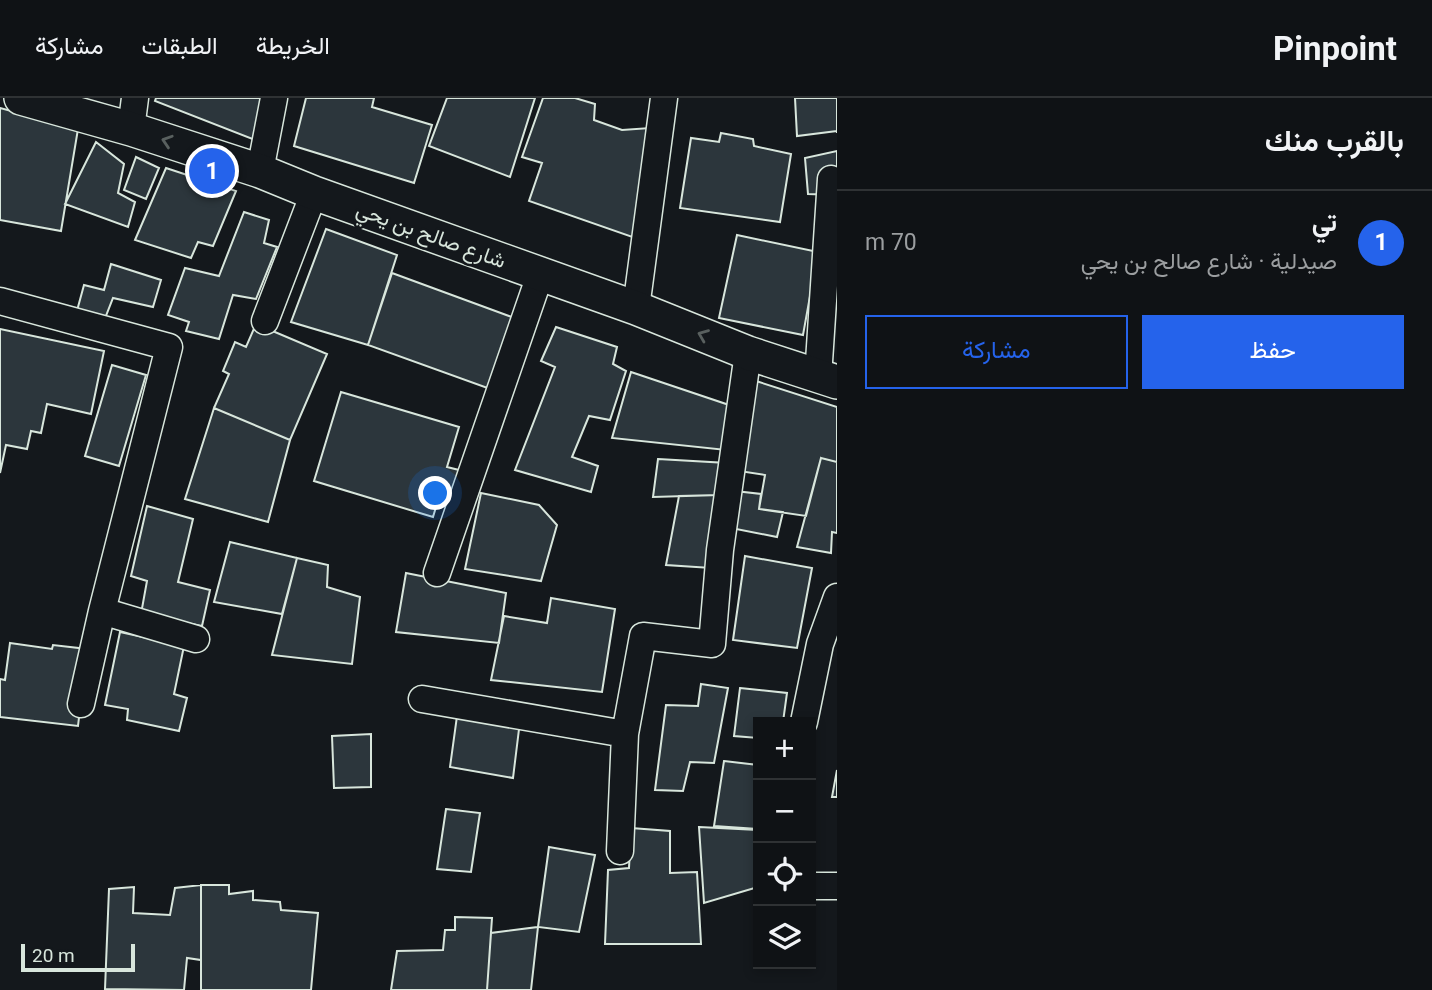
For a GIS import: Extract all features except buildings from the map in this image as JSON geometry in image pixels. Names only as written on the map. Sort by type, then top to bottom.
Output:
[{"type":"street","name":"شارع صالح بن يحي","points":[[21,98],[133,114],[314,193],[828,380]]},
{"type":"street","points":[[260,171],[274,98]]},
{"type":"street","points":[[636,308],[664,98]]},
{"type":"street","points":[[828,380],[831,179]]},
{"type":"street","points":[[265,321],[314,193]]},
{"type":"street","points":[[436,573],[540,275]]},
{"type":"street","points":[[0,301],[169,347],[81,704]]},
{"type":"street","points":[[620,851],[625,734],[643,636],[712,644],[720,550],[748,353]]},
{"type":"street","points":[[805,717],[820,644],[837,597]]},
{"type":"street","points":[[102,611],[196,639]]},
{"type":"street","points":[[422,699],[625,734]]},
{"type":"street","points":[[816,886],[837,886]]},
{"type":"place","name":"تي","points":[[212,171]]}]
